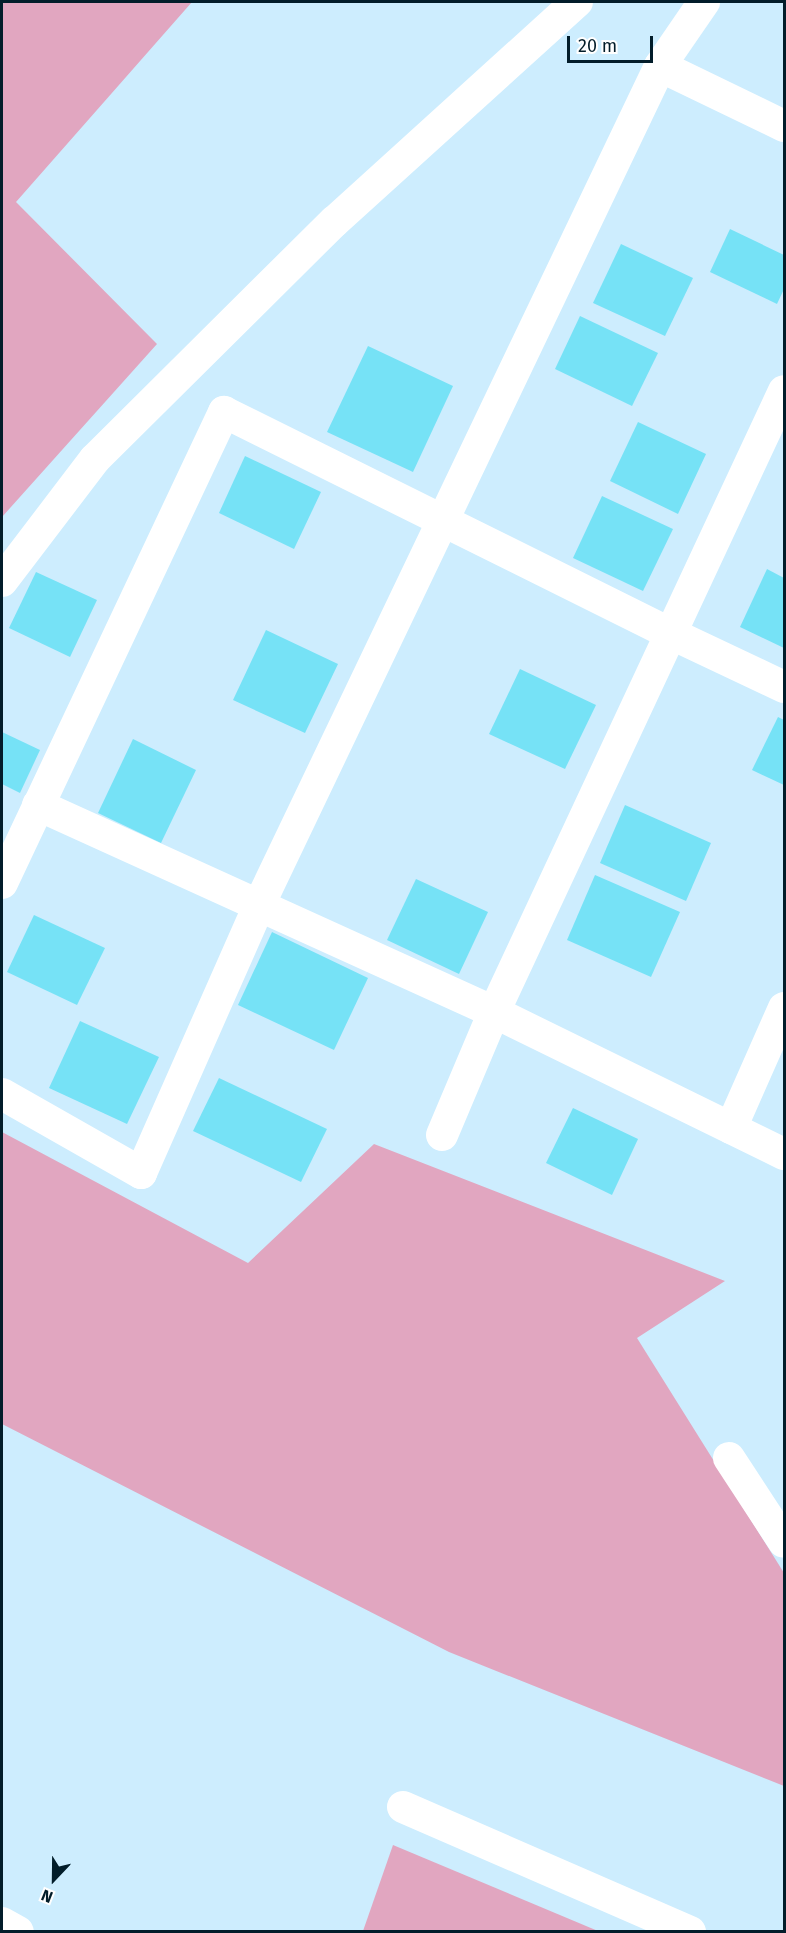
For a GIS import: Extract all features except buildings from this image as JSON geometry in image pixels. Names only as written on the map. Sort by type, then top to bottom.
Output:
[{"type":"street","points":[[2,581],[95,459],[334,222],[577,2]]},
{"type":"street","points":[[2,1094],[141,1173],[259,905],[660,66],[704,2]]},
{"type":"street","points":[[660,66],[784,126]]},
{"type":"street","points":[[442,1135],[494,1012],[784,391]]},
{"type":"street","points":[[2,883],[224,412],[784,687]]},
{"type":"street","points":[[38,805],[494,1012],[784,1154]]},
{"type":"street","points":[[731,1128],[784,1008]]},
{"type":"street","points":[[729,1458],[784,1542]]},
{"type":"street","points":[[404,1807],[690,1932]]},
{"type":"street","points":[[2,1923],[18,1932]]},
{"type":"shaded area","points":[[2,2],[192,2],[16,202],[157,344],[2,517]]},
{"type":"shaded area","points":[[2,1132],[248,1263],[374,1144],[725,1281],[637,1338],[784,1573],[784,1786],[449,1652],[2,1424]]},
{"type":"shaded area","points":[[393,1845],[598,1931],[363,1931]]}]
